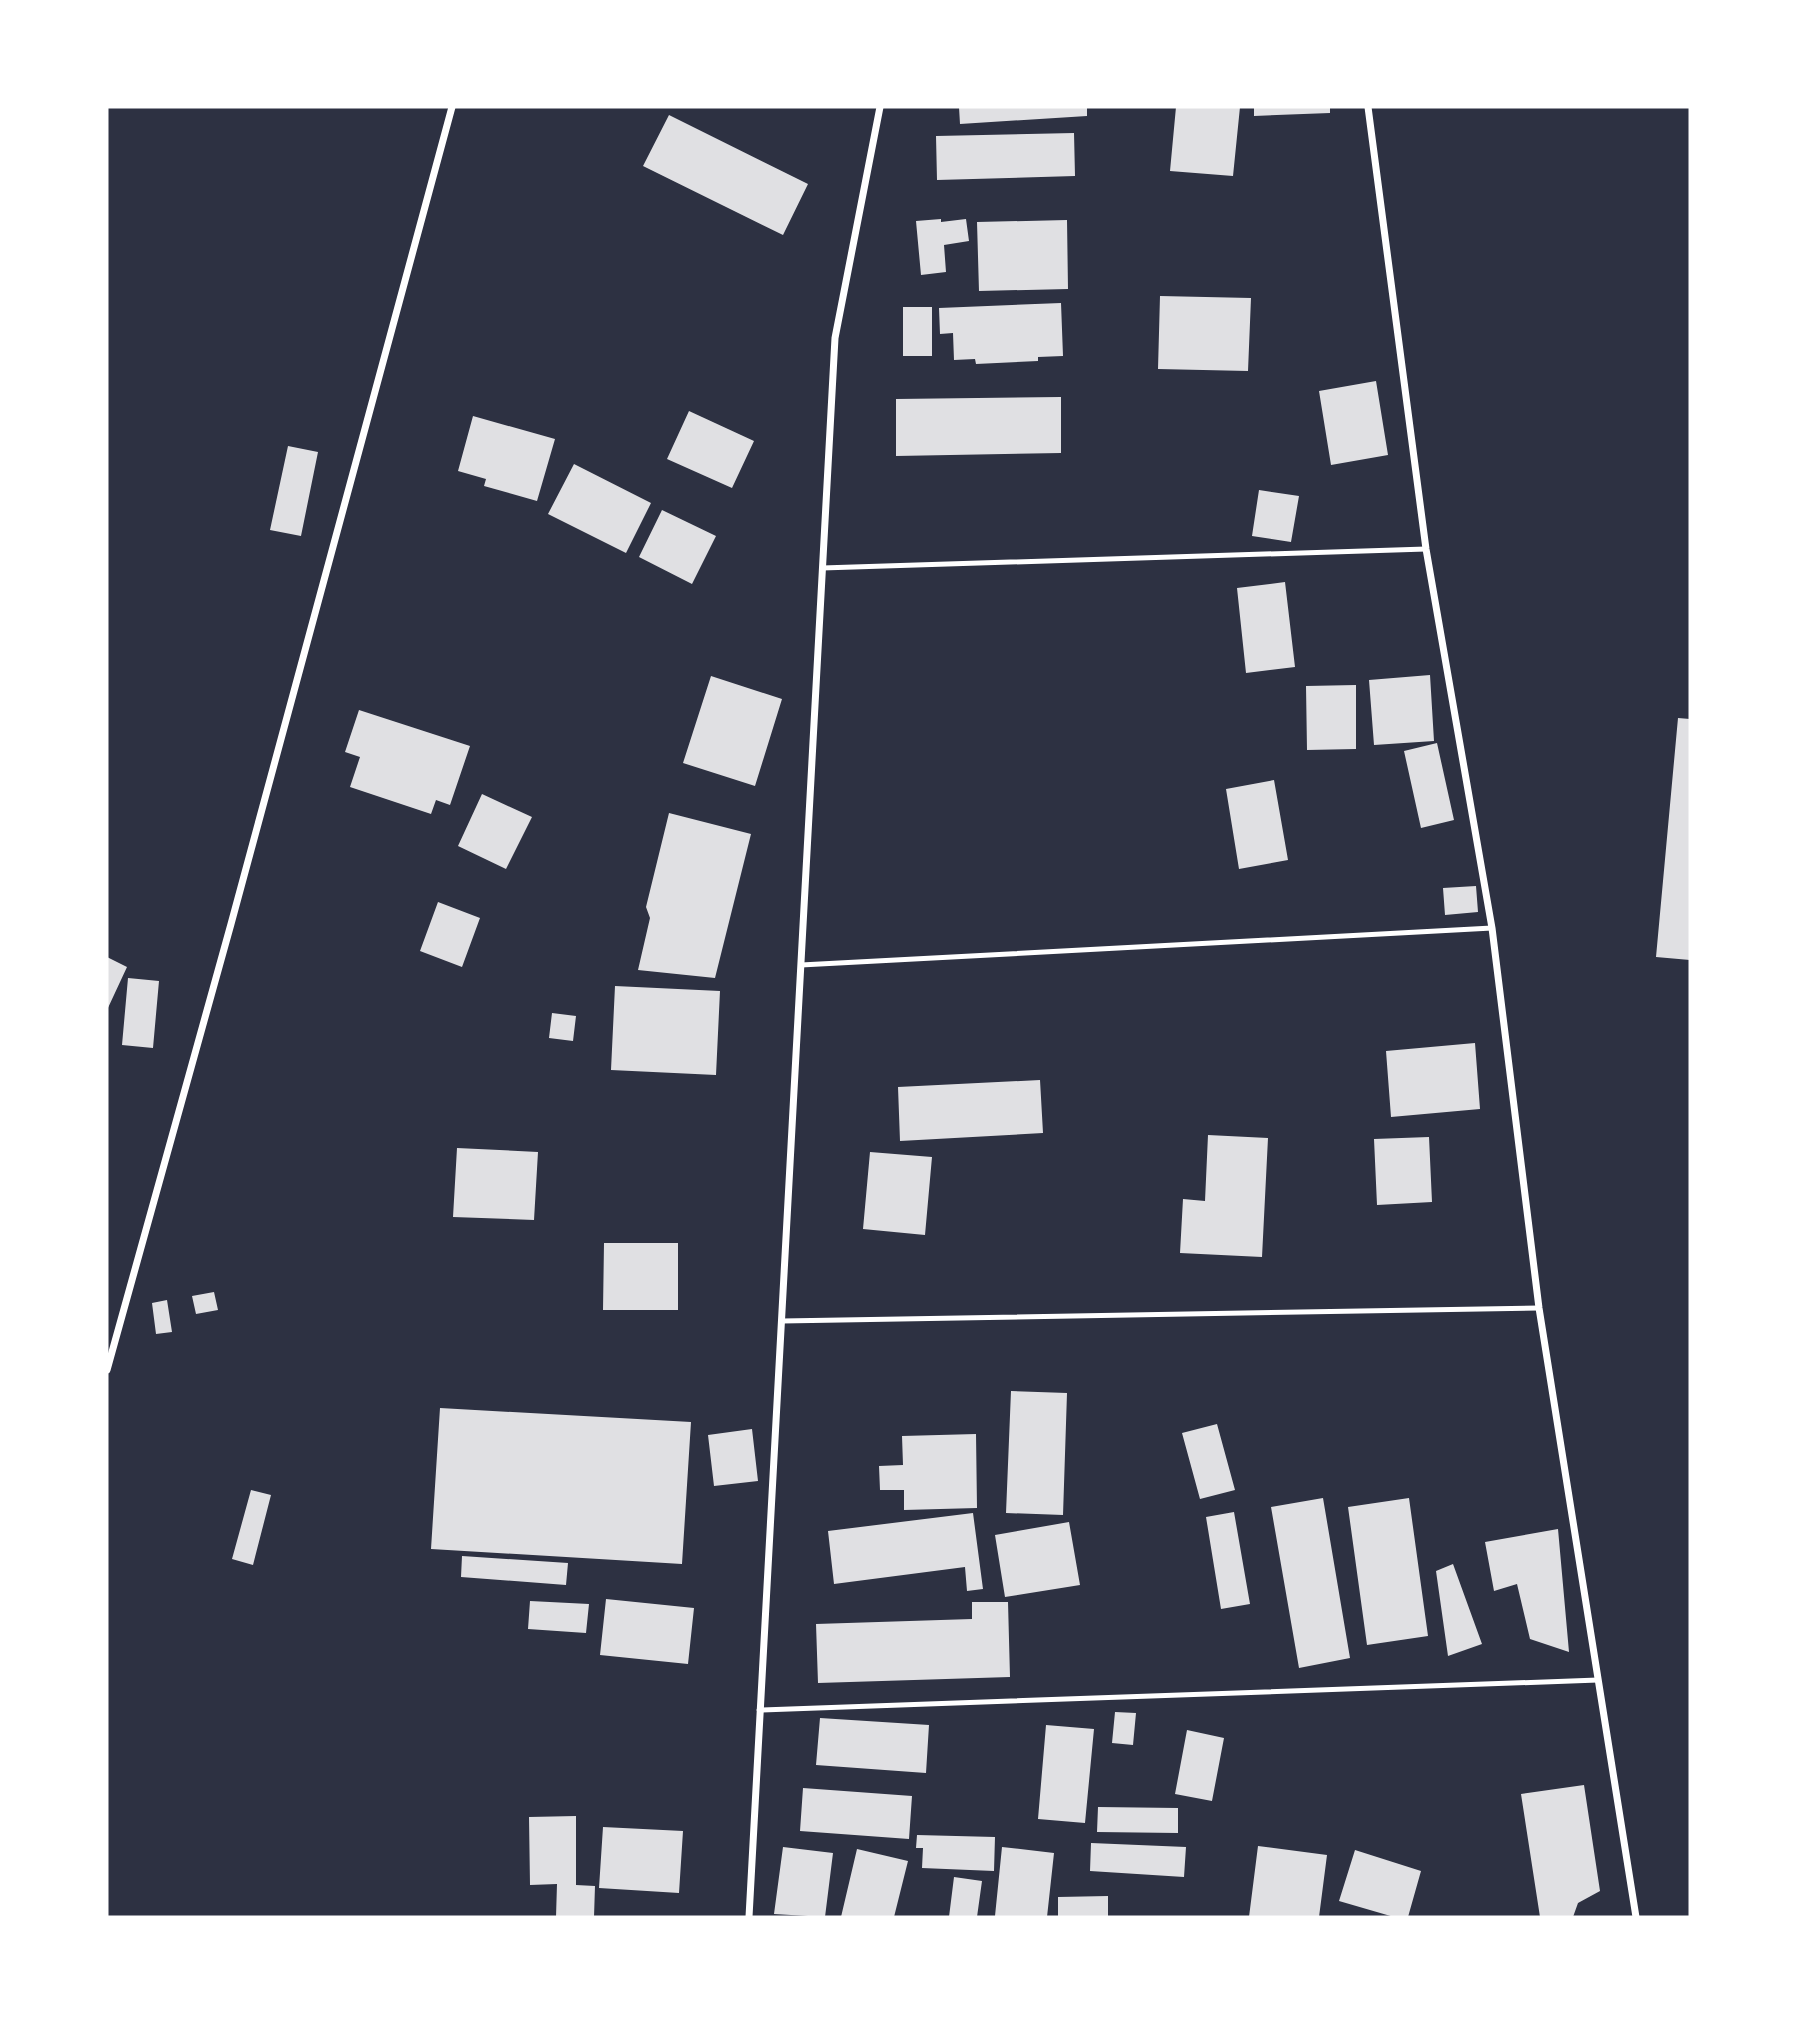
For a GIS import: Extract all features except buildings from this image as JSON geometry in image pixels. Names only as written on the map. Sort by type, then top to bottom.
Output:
[{"type":"street","points":[[107,1370],[452,107]]},
{"type":"street","points":[[749,1917],[835,338],[880,107]]},
{"type":"street","points":[[1368,107],[1426,549],[1492,928],[1539,1308],[1636,1917]]},
{"type":"lane","points":[[822,568],[1426,549]]},
{"type":"lane","points":[[801,965],[1492,928]]},
{"type":"lane","points":[[782,1321],[1539,1308]]},
{"type":"lane","points":[[759,1710],[1598,1680]]}]
